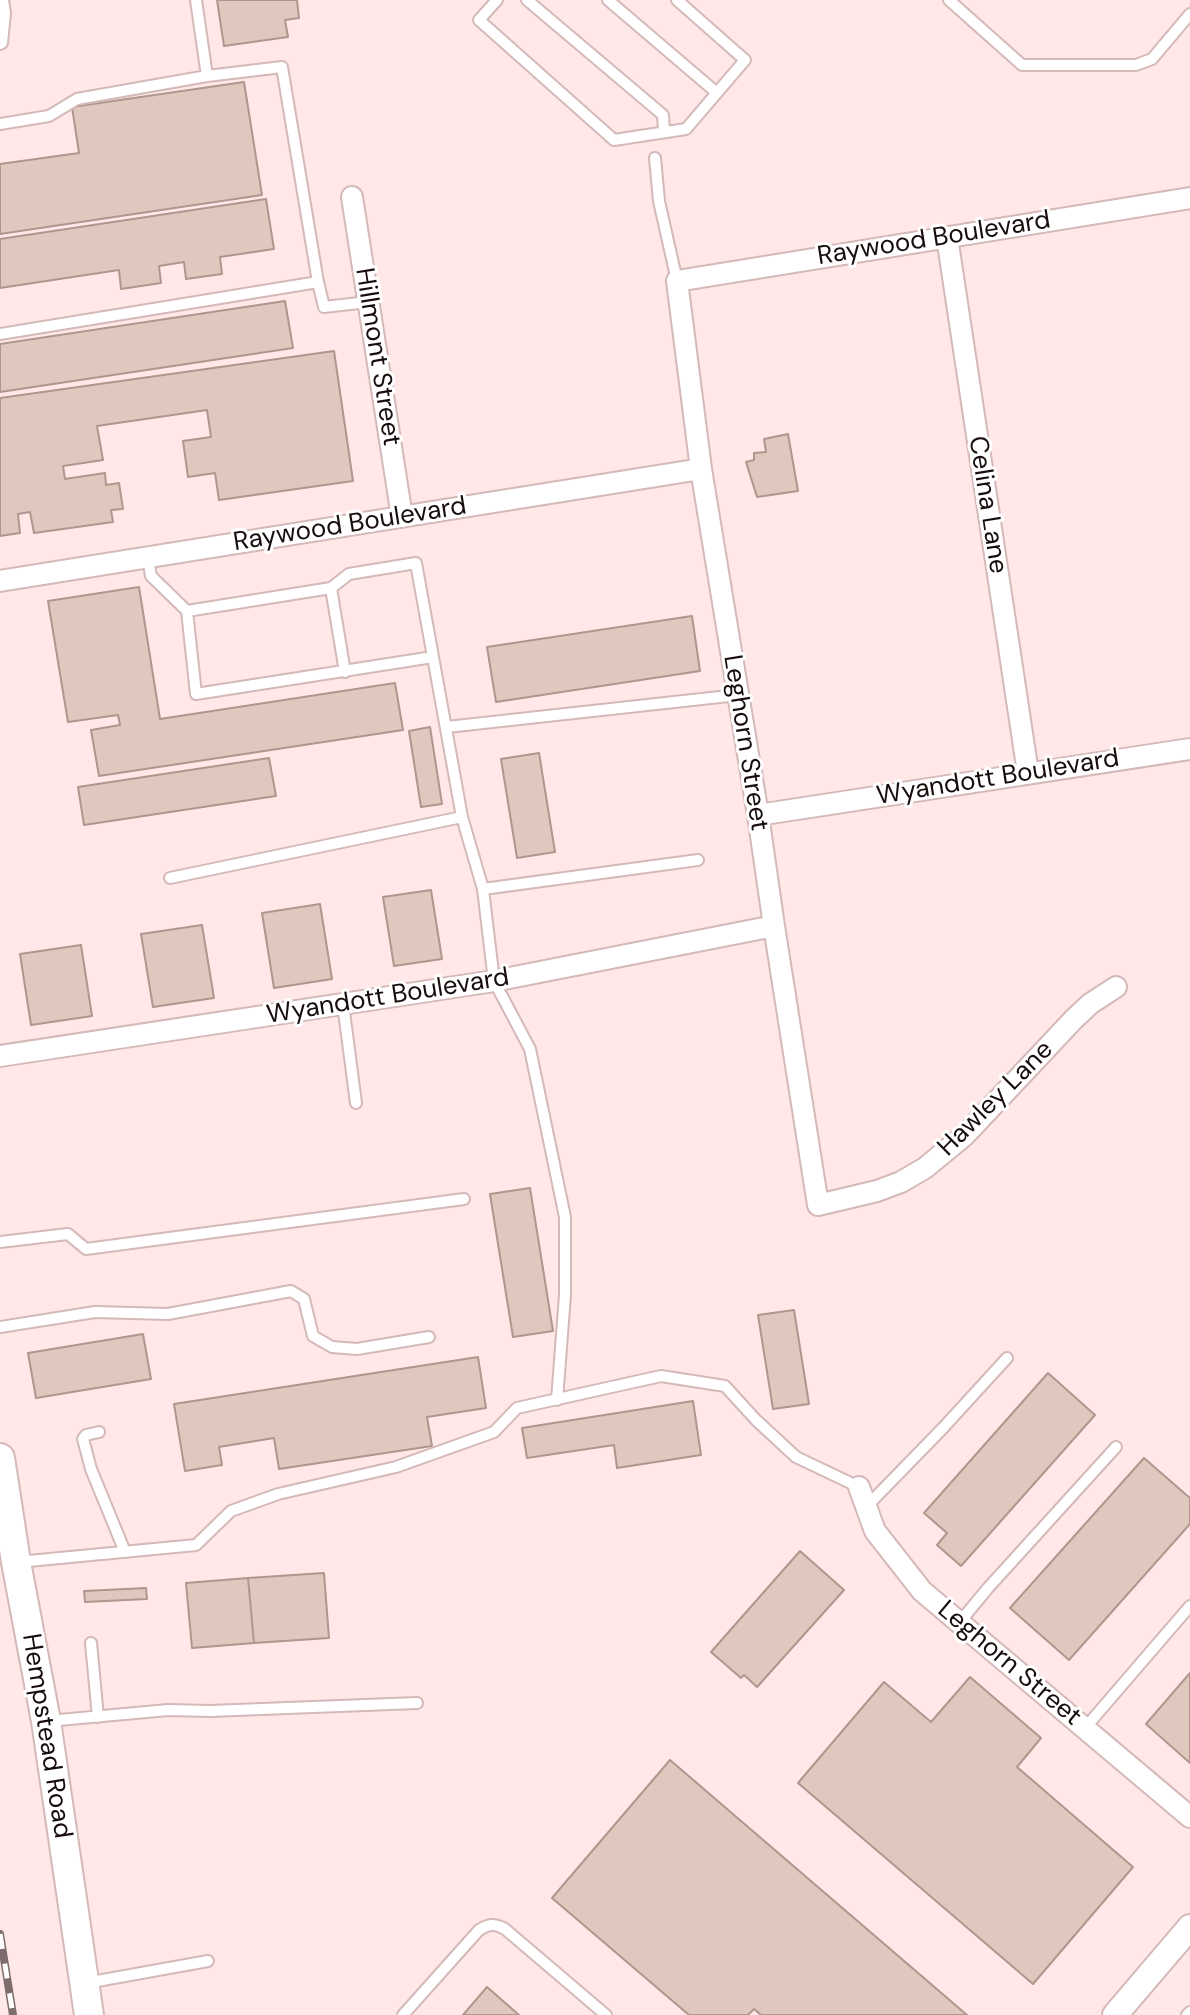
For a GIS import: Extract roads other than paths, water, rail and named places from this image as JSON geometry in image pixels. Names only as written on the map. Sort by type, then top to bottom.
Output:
[{"type":"main road","name":"Hempstead Road","points":[[0,1458],[46,1721],[89,2015]]},
{"type":"street","name":"Hillmont Street","points":[[352,197],[402,517]]},
{"type":"street","name":"Raywood Boulevard","points":[[677,281],[1190,198]]},
{"type":"street","name":"Celina Lane","points":[[947,237],[1028,773]]},
{"type":"street","name":"Leghorn Street","points":[[677,281],[701,469],[818,1205]]},
{"type":"street","name":"Raywood Boulevard","points":[[0,581],[701,469]]},
{"type":"street","name":"Wyandott Boulevard","points":[[758,815],[1190,749]]},
{"type":"street","name":"Wyandott Boulevard","points":[[0,1056],[494,981],[774,926]]},
{"type":"street","name":"Hawley Lane","points":[[818,1205],[877,1191],[925,1168],[965,1135],[1074,1019],[1116,987]]},
{"type":"street","name":"Leghorn Street","points":[[863,1496],[875,1531],[922,1591],[1190,1817]]},
{"type":"street","points":[[1115,2015],[1190,1927]]},
{"type":"lane","points":[[0,44],[5,13],[3,0]]},
{"type":"lane","points":[[196,0],[207,76]]},
{"type":"lane","points":[[497,0],[479,20],[614,140],[686,129],[745,60],[677,0]]},
{"type":"lane","points":[[527,0],[663,115],[664,132]]},
{"type":"lane","points":[[608,0],[717,93]]},
{"type":"lane","points":[[949,0],[1022,65],[1136,65],[1152,59],[1190,14]]},
{"type":"lane","points":[[0,124],[49,116],[77,99],[207,76],[282,67],[324,307],[368,302]]},
{"type":"lane","points":[[655,158],[659,201],[677,281]]},
{"type":"lane","points":[[0,334],[318,282]]},
{"type":"lane","points":[[148,558],[151,576],[187,611],[196,694],[433,657]]},
{"type":"lane","points":[[187,611],[331,588],[349,574],[416,563],[462,817],[483,889],[494,981],[530,1049],[565,1217],[565,1295],[557,1400]]},
{"type":"lane","points":[[331,588],[345,672]]},
{"type":"lane","points":[[447,727],[738,695]]},
{"type":"lane","points":[[170,878],[462,817]]},
{"type":"lane","points":[[483,889],[698,860]]},
{"type":"lane","points":[[343,1004],[356,1103]]},
{"type":"lane","points":[[0,1242],[68,1234],[86,1249],[464,1199]]},
{"type":"lane","points":[[0,1327],[95,1312],[168,1314],[291,1291],[304,1299],[313,1336],[332,1347],[357,1349],[429,1337]]},
{"type":"lane","points":[[16,1562],[196,1545],[231,1511],[278,1494],[396,1467],[494,1432],[517,1408],[661,1376],[725,1386],[796,1457],[863,1496],[943,1428],[1007,1358]]},
{"type":"lane","points":[[99,1432],[86,1435],[83,1439],[91,1469],[125,1552]]},
{"type":"lane","points":[[959,1623],[1116,1447]]},
{"type":"lane","points":[[1085,1728],[1190,1606]]},
{"type":"lane","points":[[91,1643],[98,1717]]},
{"type":"lane","points":[[46,1721],[168,1710],[417,1703]]},
{"type":"lane","points":[[403,2015],[470,1939],[489,1924],[505,1929],[606,2015]]},
{"type":"lane","points":[[84,1983],[208,1961]]},
{"type":"railway","points":[[0,1934],[13,2015]]}]
